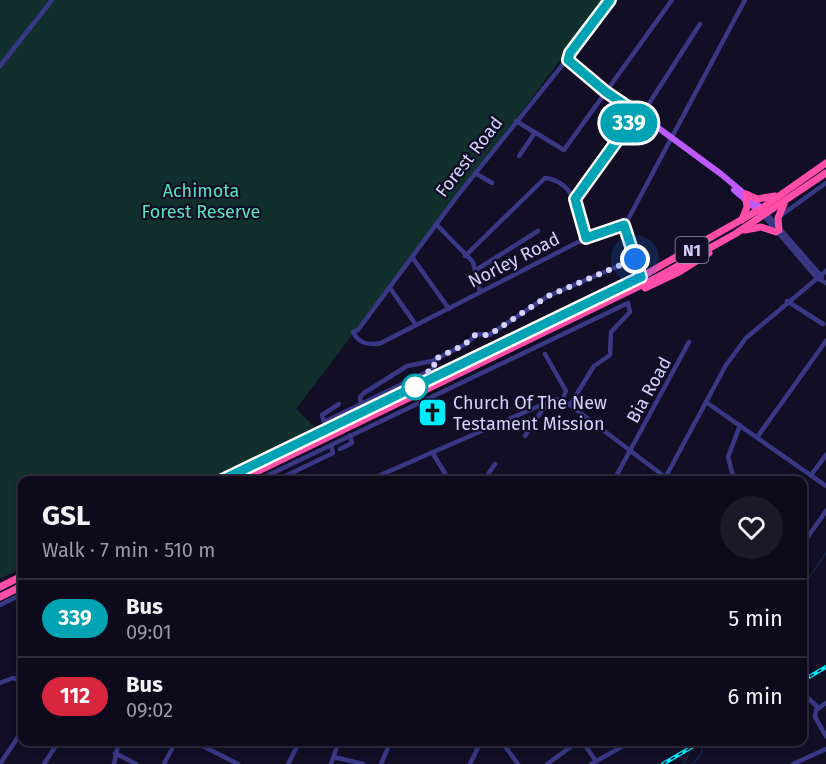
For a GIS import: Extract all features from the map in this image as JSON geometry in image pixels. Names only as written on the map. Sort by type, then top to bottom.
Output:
[{"type":"highway","points":[[802,180],[826,158]]},
{"type":"highway","name":"N1","points":[[248,476],[626,294],[648,287],[680,272],[735,234],[826,163]]},
{"type":"highway","name":"N1","points":[[230,476],[437,372],[641,277],[742,220],[785,201],[826,173]]},
{"type":"highway","points":[[742,220],[745,214],[746,197],[764,199],[786,192]]},
{"type":"highway","points":[[735,234],[761,227],[778,231],[777,218],[785,201]]},
{"type":"highway","points":[[0,587],[18,578]]},
{"type":"highway","points":[[0,597],[18,588]]},
{"type":"main road","name":"Forest Road","points":[[568,58],[610,0]]},
{"type":"main road","points":[[568,58],[573,66],[714,171],[763,212]]},
{"type":"street","points":[[0,66],[52,0]]},
{"type":"street","points":[[516,121],[534,134],[564,150],[672,0]]},
{"type":"street","points":[[641,277],[624,225],[745,0]]},
{"type":"street","points":[[575,199],[639,114],[700,24]]},
{"type":"street","name":"Forest Road","points":[[353,332],[358,330],[475,173],[568,58]]},
{"type":"street","points":[[519,156],[534,134]]},
{"type":"street","points":[[475,173],[492,183]]},
{"type":"street","points":[[465,256],[545,178],[566,188],[575,199],[586,238]]},
{"type":"street","points":[[777,218],[826,183]]},
{"type":"street","points":[[763,212],[826,283]]},
{"type":"street","points":[[436,224],[472,262],[476,270],[480,292]]},
{"type":"street","name":"Norley Road","points":[[353,332],[360,341],[376,344],[586,238],[624,225]]},
{"type":"street","points":[[476,270],[538,231]]},
{"type":"street","points":[[412,257],[449,309]]},
{"type":"street","points":[[362,405],[360,397],[364,393],[407,366],[432,361],[464,345],[475,335],[486,336],[548,296],[635,259]]},
{"type":"street","points":[[669,476],[726,365],[746,338],[787,301],[826,271]]},
{"type":"street","points":[[390,288],[416,325]]},
{"type":"street","points":[[787,301],[823,324]]},
{"type":"street","points":[[266,476],[628,303],[630,312],[611,332],[610,355],[594,366],[570,405]]},
{"type":"street","points":[[758,436],[826,341]]},
{"type":"street","name":"Bia Road","points":[[616,476],[689,342]]},
{"type":"street","points":[[545,354],[566,391],[562,400]]},
{"type":"street","points":[[339,404],[322,415],[324,422],[437,372],[432,361]]},
{"type":"street","points":[[376,476],[548,401],[562,400],[631,449],[663,476]]},
{"type":"street","points":[[525,436],[548,401]]},
{"type":"street","points":[[706,402],[758,436],[826,486]]},
{"type":"street","points":[[733,476],[728,457],[741,425]]},
{"type":"street","points":[[340,449],[352,442],[350,435]]},
{"type":"street","points":[[285,476],[333,453],[331,445]]},
{"type":"street","points":[[432,452],[447,476]]},
{"type":"street","points":[[811,475],[826,455]]},
{"type":"street","points":[[300,460],[304,467]]},
{"type":"street","points":[[487,476],[495,464]]},
{"type":"street","points":[[807,538],[826,512]]},
{"type":"street","points":[[0,605],[18,596]]},
{"type":"street","points":[[0,683],[9,678],[18,679]]},
{"type":"street","points":[[807,697],[819,708]]},
{"type":"street","points":[[826,703],[819,708],[815,717],[826,736]]},
{"type":"street","points":[[0,764],[18,736]]},
{"type":"street","points":[[44,764],[56,746]]},
{"type":"street","points":[[114,764],[117,746]]},
{"type":"street","points":[[164,764],[173,746]]},
{"type":"street","points":[[203,746],[238,764]]},
{"type":"street","points":[[288,764],[297,746]]},
{"type":"street","points":[[331,764],[337,746]]},
{"type":"street","points":[[381,764],[389,746]]},
{"type":"street","points":[[470,764],[479,746]]},
{"type":"street","points":[[547,764],[573,746]]},
{"type":"street","points":[[583,746],[593,762],[623,746]]},
{"type":"street","points":[[508,747],[518,764]]},
{"type":"street","points":[[793,764],[826,749]]},
{"type":"street","points":[[115,753],[136,764]]},
{"type":"street","points":[[334,757],[363,764]]},
{"type":"green space","name":"Achimota Forest Reserve","points":[[0,0],[606,0],[296,409],[315,427],[213,476],[18,476],[18,570],[0,579]]},
{"type":"waterway","points":[[807,581],[826,553]]},
{"type":"waterway","points":[[683,764],[689,754],[690,746]]},
{"type":"waterway","points":[[693,764],[702,753],[702,746]]},
{"type":"railway","points":[[807,678],[826,667]]},
{"type":"railway","points":[[663,764],[694,746]]},
{"type":"bus line","name":"339","points":[[230,476],[641,277],[624,225],[586,238],[575,199],[637,113],[606,92],[568,60],[570,53],[610,0]]},
{"type":"place","name":"Church Of The New Testament Mission","points":[[432,413]]},
{"type":"route","points":[[415,387],[420,376],[435,368],[433,360],[464,345],[475,335],[489,335],[548,296],[635,259]]}]
